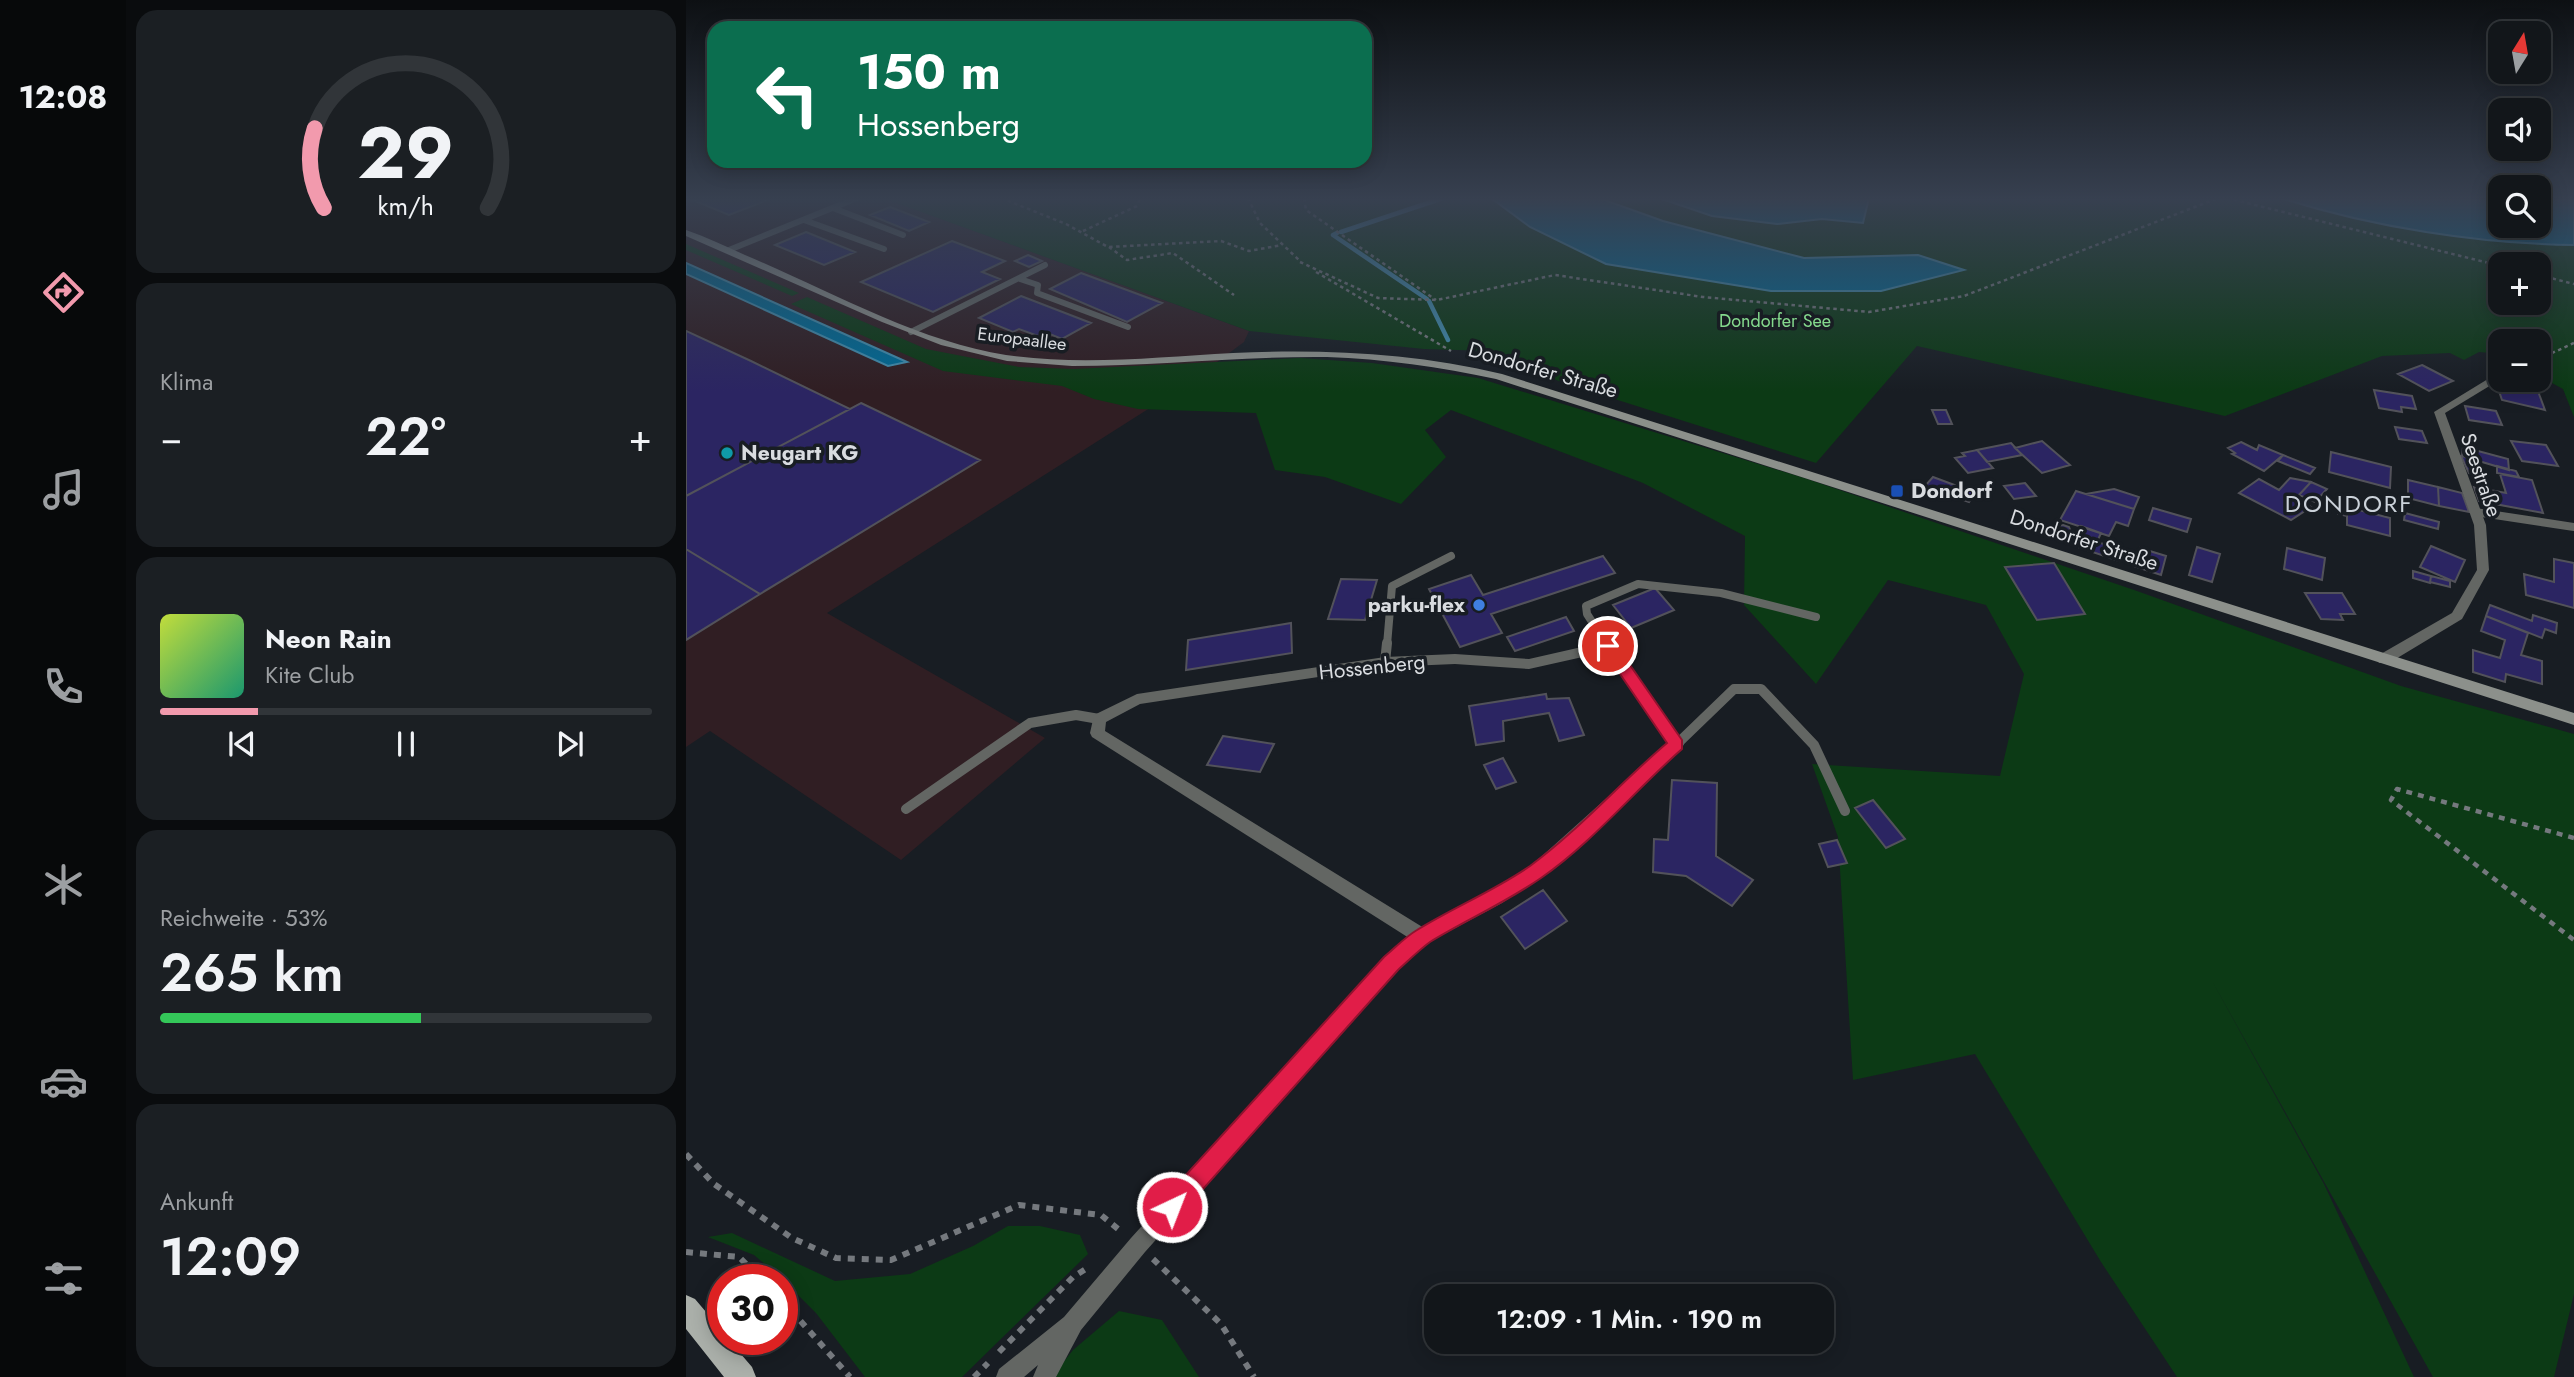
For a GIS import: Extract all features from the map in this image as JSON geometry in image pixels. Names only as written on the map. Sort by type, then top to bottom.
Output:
[{"type":"main road","name":"Europaallee","points":[[756,262],[911,332],[974,352],[1047,362],[1132,362],[1318,354],[1377,356]]},
{"type":"main road","name":"Dondorfer Straße","points":[[1377,356],[1424,360],[1499,376],[2574,719]]},
{"type":"main road","points":[[686,1308],[742,1377]]},
{"type":"street","name":"Seestraße","points":[[2384,659],[2457,616],[2483,570],[2480,525],[2440,412],[2488,382]]},
{"type":"street","name":"Hossenberg","points":[[1099,719],[1137,699],[1385,662],[1455,659],[1529,664],[1608,646]]},
{"type":"street","points":[[1006,1377],[1073,1322],[1138,1245],[1391,964],[1423,937],[1479,908],[1536,872],[1590,827],[1635,780],[1676,744],[1608,646]]},
{"type":"street","points":[[1099,719],[1097,733],[1423,937]]},
{"type":"street","points":[[1044,1377],[1073,1322]]},
{"type":"lane","points":[[911,332],[1045,265]]},
{"type":"lane","points":[[1020,279],[1038,285],[1037,293],[1128,327]]},
{"type":"lane","points":[[2475,512],[2574,527]]},
{"type":"lane","points":[[1385,662],[1392,586],[1451,556]]},
{"type":"lane","points":[[1608,646],[1587,614],[1586,606],[1638,583],[1720,593],[1816,617]]},
{"type":"lane","points":[[1676,744],[1734,688],[1761,689],[1814,745],[1845,811]]},
{"type":"lane","points":[[906,809],[1030,723],[1052,716],[1076,715],[1099,719]]},
{"type":"path","points":[[1186,262],[1234,295]]},
{"type":"path","points":[[1300,262],[1363,302],[1452,352]]},
{"type":"path","points":[[1301,262],[1378,298],[1437,300],[1555,275],[1703,297],[1869,312],[1964,296],[2051,262]]},
{"type":"path","points":[[1382,262],[1437,300]]},
{"type":"path","points":[[2551,278],[2574,284]]},
{"type":"path","points":[[2551,354],[2574,343]]},
{"type":"path","points":[[2574,838],[2397,789],[2391,800],[2574,940]]},
{"type":"path","points":[[686,1154],[714,1184],[792,1238],[836,1258],[891,1260],[1019,1205],[1101,1215],[1138,1245],[1221,1324],[1254,1377]]},
{"type":"path","points":[[686,1252],[740,1257],[747,1264]]},
{"type":"path","points":[[974,1377],[1073,1278],[1102,1261]]},
{"type":"path","points":[[798,1318],[850,1377]]},
{"type":"shaded area","points":[[686,262],[1060,262],[1249,331],[1244,342],[1186,385],[827,613],[1045,738],[901,860],[710,731],[686,747]]},
{"type":"green space","points":[[714,262],[728,262],[799,293],[792,296]]},
{"type":"green space","name":"Dondorfer See","points":[[1060,262],[2488,262],[2488,315],[2551,315],[2551,262],[2574,262],[2574,417],[2563,389],[2551,382],[2551,329],[2488,329],[2488,353],[2479,352],[2464,360],[2450,353],[2382,356],[2225,416],[1917,346],[1816,463],[1561,382],[1490,351],[1424,349],[1249,331]]},
{"type":"green space","points":[[807,297],[926,349],[1019,367],[1074,369],[1300,358],[1372,363],[1478,378],[1804,478],[2137,591],[2401,686],[2574,734],[2574,1294],[2554,1377],[2433,1377],[2211,979],[2324,1184],[2414,1377],[2177,1377],[2101,1262],[1975,1054],[1853,1080],[1838,837],[1812,764],[2000,776],[2024,674],[1986,605],[1888,580],[1816,684],[1744,605],[1745,536],[1643,483],[1451,410],[1425,430],[1446,457],[1401,504],[1325,477],[1275,470],[1256,413],[1138,409],[1094,399],[1062,386],[943,371],[791,304]]},
{"type":"green space","points":[[1008,1226],[1040,1226],[1080,1235],[1088,1254],[962,1377],[865,1377],[816,1313],[798,1295],[798,1264],[764,1264],[754,1255],[708,1237],[732,1233],[835,1281],[910,1274],[973,1246]]},
{"type":"green space","points":[[1119,1311],[1162,1320],[1199,1377],[1052,1377],[1073,1350]]},
{"type":"water","points":[[1602,262],[1940,262],[1964,270],[1881,291],[1771,291]]},
{"type":"water","points":[[686,263],[907,362],[888,366],[686,274]]},
{"type":"building","points":[[905,262],[1002,262],[982,272],[1000,279],[933,312],[861,282]]},
{"type":"building","points":[[1018,262],[1039,262],[1029,267]]},
{"type":"building","points":[[1081,273],[1162,303],[1127,322],[1050,289]]},
{"type":"building","points":[[1021,296],[1091,323],[1062,339],[1045,332],[1038,336],[1019,329],[1013,332],[979,318]]},
{"type":"building","name":"Neugart KG","points":[[686,331],[751,361],[850,409],[686,496]]},
{"type":"building","points":[[2422,365],[2453,381],[2429,391],[2398,374]]},
{"type":"building","points":[[2374,390],[2412,396],[2416,409],[2401,407],[2402,412],[2379,408]]},
{"type":"building","points":[[2499,392],[2538,392],[2545,410],[2502,400]]},
{"type":"building","points":[[861,403],[980,460],[760,594],[686,549],[686,496]]},
{"type":"building","points":[[2465,406],[2496,411],[2502,425],[2469,420]]},
{"type":"building","points":[[1932,410],[1946,410],[1952,424],[1938,424]]},
{"type":"building","points":[[2395,427],[2422,431],[2427,443],[2399,439]]},
{"type":"building","points":[[2042,441],[2070,465],[2042,473],[2015,448]]},
{"type":"building","points":[[2511,441],[2546,445],[2558,466],[2522,461]]},
{"type":"building","points":[[2241,442],[2257,450],[2259,445],[2283,455],[2264,471],[2232,454],[2235,453],[2228,448]]},
{"type":"building","points":[[2011,443],[2022,455],[1987,462],[1977,450]]},
{"type":"building","points":[[2463,447],[2508,459],[2509,470],[2462,456]]},
{"type":"building","points":[[1977,450],[1993,468],[1968,473],[1955,458],[1965,456],[1962,453]]},
{"type":"building","points":[[2331,452],[2391,467],[2390,488],[2329,472]]},
{"type":"building","points":[[2283,455],[2315,468],[2310,474],[2278,461]]},
{"type":"building","points":[[2461,456],[2476,459],[2483,475],[2469,473]]},
{"type":"building","points":[[2497,466],[2516,471],[2519,477],[2497,473]]},
{"type":"building","points":[[2500,474],[2532,480],[2543,513],[2479,501],[2474,487],[2506,493]]},
{"type":"building","points":[[1933,477],[1976,493],[1969,502],[1925,486]]},
{"type":"building","points":[[2290,478],[2311,482],[2296,498],[2311,507],[2291,520],[2239,493],[2259,479],[2279,490]]},
{"type":"building","points":[[2408,480],[2438,487],[2439,506],[2408,498]]},
{"type":"building","points":[[2311,482],[2327,489],[2315,502],[2299,495]]},
{"type":"building","points":[[2025,483],[2036,496],[2014,499],[2004,486]]},
{"type":"building","points":[[2438,487],[2462,493],[2469,512],[2439,506]]},
{"type":"building","points":[[2114,489],[2139,497],[2134,509],[2086,494]]},
{"type":"building","points":[[2076,491],[2134,509],[2128,526],[2116,522],[2109,536],[2060,520]]},
{"type":"building","points":[[2338,502],[2347,504],[2347,516],[2338,514]]},
{"type":"building","points":[[2347,507],[2390,518],[2390,536],[2347,525]]},
{"type":"building","points":[[2153,508],[2191,519],[2187,532],[2149,520]]},
{"type":"building","points":[[2405,513],[2439,522],[2438,529],[2404,520]]},
{"type":"building","points":[[2081,526],[2101,533],[2097,542],[2123,550],[2119,561],[2072,545]]},
{"type":"building","points":[[2056,527],[2069,527],[2071,532],[2067,542],[2051,537]]},
{"type":"building","points":[[2431,546],[2465,560],[2455,582],[2420,567]]},
{"type":"building","points":[[2197,547],[2220,554],[2212,582],[2189,575]]},
{"type":"building","points":[[2140,548],[2166,556],[2161,575],[2134,566]]},
{"type":"building","points":[[2287,548],[2325,558],[2322,580],[2284,569]]},
{"type":"building","points":[[686,549],[760,594],[686,640]]},
{"type":"building","name":"parku-flex","points":[[1603,556],[1615,573],[1491,614],[1502,633],[1460,647],[1429,589],[1471,575],[1483,595]]},
{"type":"building","points":[[2554,559],[2574,563],[2574,608],[2526,595],[2524,574],[2554,582]]},
{"type":"building","points":[[2054,563],[2085,614],[2037,620],[2005,567]]},
{"type":"building","points":[[2413,571],[2431,576],[2430,583],[2413,578]]},
{"type":"building","points":[[2431,576],[2450,581],[2450,587],[2430,582]]},
{"type":"building","points":[[1341,579],[1377,580],[1365,620],[1328,619]]},
{"type":"building","points":[[1655,588],[1674,610],[1631,628],[1613,605]]},
{"type":"building","points":[[2305,593],[2342,593],[2355,614],[2340,614],[2343,620],[2321,619]]},
{"type":"building","points":[[2490,605],[2532,621],[2533,615],[2557,623],[2556,633],[2545,629],[2542,638],[2486,616]]},
{"type":"building","points":[[2486,616],[2528,633],[2521,655],[2542,661],[2542,684],[2506,674],[2505,682],[2473,672],[2473,650],[2500,658],[2505,640],[2481,631]]},
{"type":"building","points":[[1566,617],[1574,631],[1515,651],[1507,637]]},
{"type":"building","points":[[1291,623],[1292,653],[1186,670],[1188,640]]},
{"type":"building","points":[[1546,694],[1547,699],[1569,698],[1584,735],[1559,741],[1549,713],[1503,721],[1504,741],[1476,745],[1469,706]]},
{"type":"building","points":[[1223,736],[1274,744],[1260,772],[1207,765]]},
{"type":"building","points":[[1503,758],[1516,782],[1496,789],[1484,765]]},
{"type":"building","points":[[1672,780],[1717,783],[1716,856],[1753,880],[1732,906],[1686,876],[1653,872],[1654,839],[1668,840]]},
{"type":"building","points":[[1873,800],[1905,839],[1886,848],[1855,808]]},
{"type":"building","points":[[1837,840],[1847,863],[1828,867],[1819,844]]},
{"type":"building","points":[[1543,890],[1567,921],[1525,949],[1501,917]]},
{"type":"waterway","points":[[1373,262],[1427,299]]},
{"type":"waterway","points":[[1429,301],[1448,340]]},
{"type":"place","name":"Neugart KG","points":[[727,453]]},
{"type":"place","name":"Dondorf","points":[[1897,491]]},
{"type":"place","name":"parku-flex","points":[[1479,605]]},
{"type":"district","name":"DONDORF","points":[[2349,504]]},
{"type":"route","points":[[1172,1207],[1391,964],[1423,937],[1479,908],[1536,872],[1590,827],[1635,780],[1676,744],[1608,646]]}]
